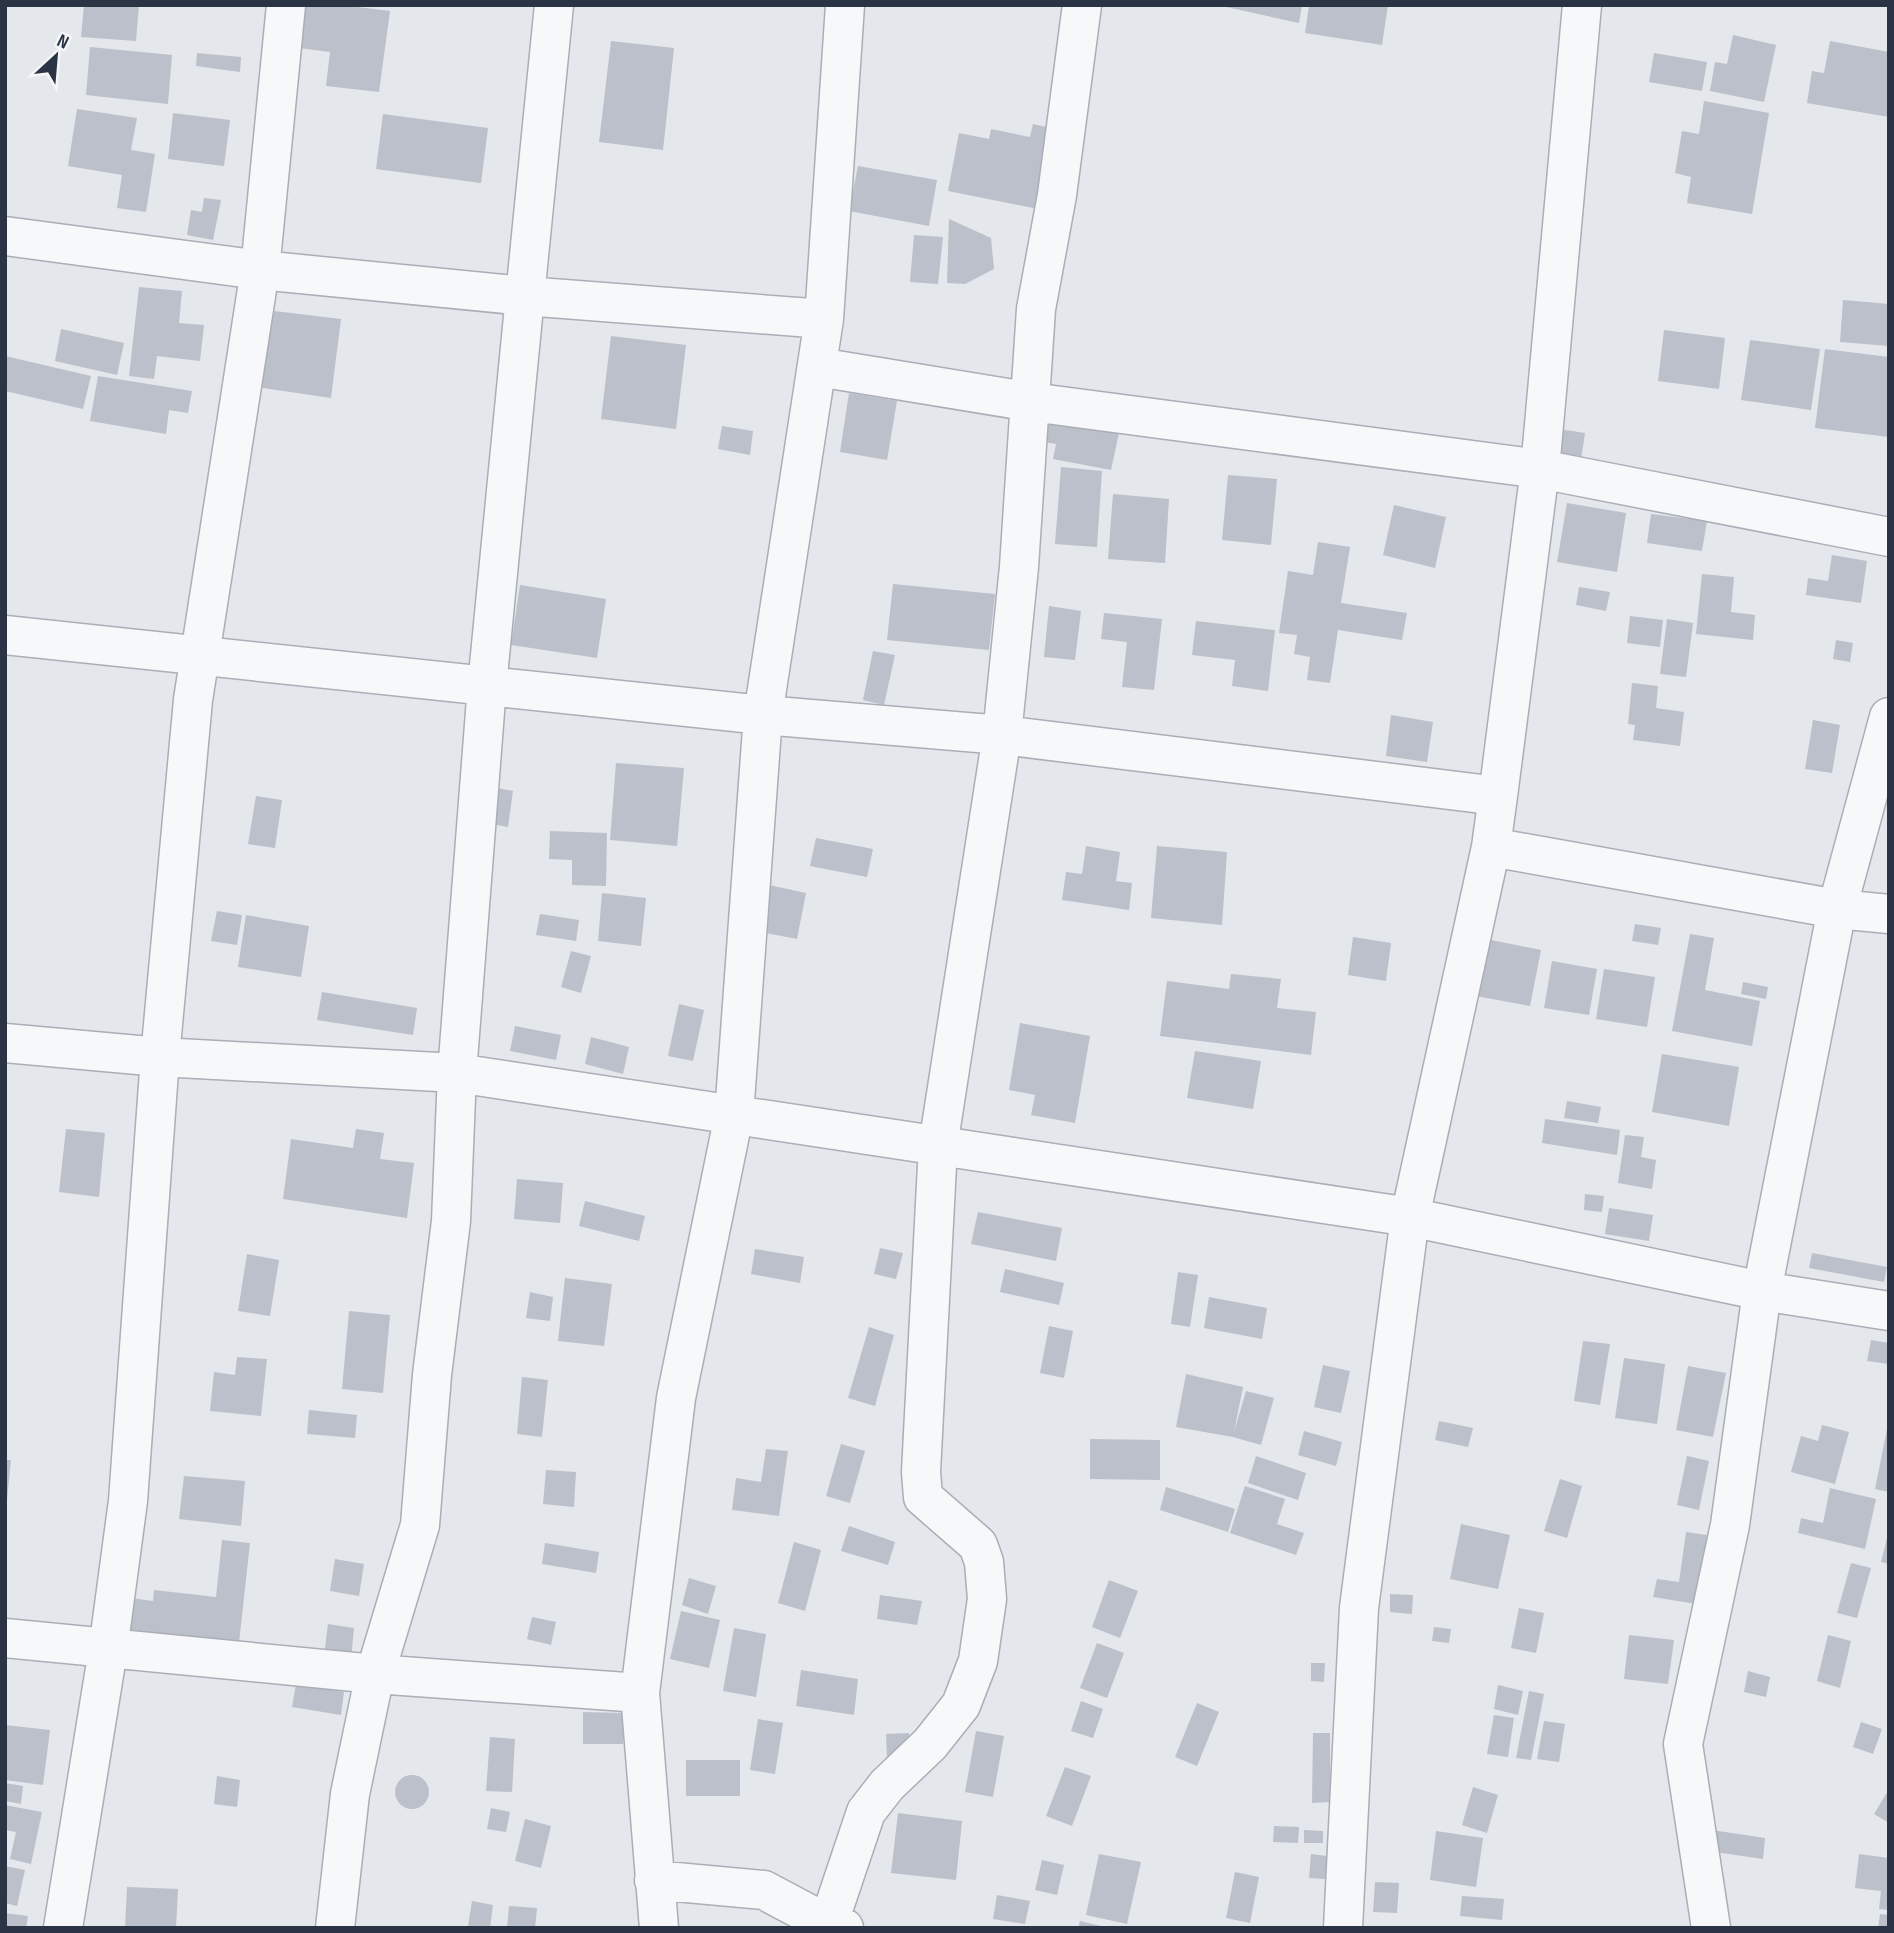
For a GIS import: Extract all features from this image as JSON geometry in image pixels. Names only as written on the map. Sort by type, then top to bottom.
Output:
[{"type":"street","points":[[63,1928],[108,1650],[128,1501],[160,1057],[193,700],[260,270],[286,5]]},
{"type":"street","points":[[335,1928],[350,1794],[375,1674],[420,1525],[432,1375],[451,1221],[457,1073],[487,685],[554,5]]},
{"type":"street","points":[[659,1928],[640,1693],[676,1398],[734,1115],[763,715],[824,319],[845,5]]},
{"type":"street","points":[[654,1880],[764,1890],[836,1925],[866,1812],[887,1785],[930,1744],[961,1705],[978,1661],[986,1599],[984,1562],[978,1545],[923,1497],[921,1472],[938,1146],[1002,735],[1018,567],[1036,309],[1057,195],[1082,5]]},
{"type":"street","points":[[1343,1928],[1359,1608],[1410,1217],[1491,847],[1499,796],[1540,469],[1582,5]]},
{"type":"street","points":[[5,236],[260,270],[525,296],[824,319]]},
{"type":"street","points":[[818,367],[1031,402],[1540,469],[1889,537]]},
{"type":"street","points":[[5,635],[763,715],[1002,735],[1499,796]]},
{"type":"street","points":[[1711,1928],[1683,1744],[1730,1525],[1762,1291],[1837,909],[1889,717]]},
{"type":"street","points":[[1491,847],[1837,909],[1889,914]]},
{"type":"street","points":[[5,1043],[160,1057],[457,1073],[1410,1217],[1762,1291],[1889,1311]]},
{"type":"street","points":[[5,1638],[375,1674],[640,1693]]},
{"type":"building","points":[[84,5],[139,5],[136,41],[81,37]]},
{"type":"building","points":[[305,5],[341,5],[390,11],[379,92],[326,86],[330,52],[299,48]]},
{"type":"building","points":[[1217,5],[1302,5],[1299,23]]},
{"type":"building","points":[[1309,5],[1388,5],[1382,45],[1305,33]]},
{"type":"building","points":[[1733,35],[1776,45],[1764,102],[1710,91],[1715,62],[1727,64]]},
{"type":"building","points":[[611,41],[674,48],[663,150],[599,142]]},
{"type":"building","points":[[1830,41],[1889,52],[1889,117],[1807,103],[1812,71],[1824,73]]},
{"type":"building","points":[[90,47],[172,55],[168,104],[86,95]]},
{"type":"building","points":[[197,53],[241,57],[240,72],[196,66]]},
{"type":"building","points":[[1654,53],[1707,62],[1702,91],[1649,82]]},
{"type":"building","points":[[1704,101],[1769,113],[1752,214],[1687,203],[1691,177],[1675,173],[1682,131],[1699,134]]},
{"type":"building","points":[[77,109],[137,118],[131,150],[155,154],[146,212],[117,208],[122,175],[68,166]]},
{"type":"building","points":[[173,113],[230,120],[224,166],[168,159]]},
{"type":"building","points":[[383,114],[488,128],[481,183],[376,169]]},
{"type":"building","points":[[1033,124],[1059,130],[1043,210],[948,191],[959,133],[989,139],[991,129],[1030,137]]},
{"type":"building","points":[[858,166],[937,180],[929,226],[849,211]]},
{"type":"building","points":[[204,198],[221,200],[213,240],[187,235],[191,210],[202,212]]},
{"type":"building","points":[[949,219],[991,238],[994,269],[965,284],[947,283]]},
{"type":"building","points":[[914,235],[943,237],[938,284],[910,282]]},
{"type":"building","points":[[139,287],[182,291],[179,323],[204,325],[200,361],[157,356],[154,379],[129,376]]},
{"type":"building","points":[[1843,300],[1889,304],[1889,346],[1840,342]]},
{"type":"building","points":[[266,310],[341,319],[331,398],[256,387]]},
{"type":"building","points":[[61,329],[124,343],[117,375],[55,361]]},
{"type":"building","points":[[1664,330],[1725,338],[1719,389],[1658,381]]},
{"type":"building","points":[[611,336],[686,345],[676,429],[601,419]]},
{"type":"building","points":[[1750,340],[1820,349],[1811,410],[1741,400]]},
{"type":"building","points":[[1825,349],[1889,357],[1889,437],[1815,428]]},
{"type":"building","points":[[5,356],[91,376],[83,409],[5,391]]},
{"type":"building","points":[[98,376],[192,391],[188,413],[169,410],[166,434],[90,421]]},
{"type":"building","points":[[849,393],[897,401],[887,460],[840,452]]},
{"type":"building","points":[[1041,418],[1119,433],[1111,470],[1053,459],[1056,444],[1037,441]]},
{"type":"building","points":[[722,426],[753,431],[750,455],[718,449]]},
{"type":"building","points":[[1559,429],[1585,433],[1581,460],[1555,456]]},
{"type":"building","points":[[1061,467],[1102,471],[1097,547],[1055,544]]},
{"type":"building","points":[[1228,475],[1277,479],[1271,545],[1222,540]]},
{"type":"building","points":[[1113,494],[1169,499],[1165,563],[1108,559]]},
{"type":"building","points":[[1567,503],[1626,513],[1617,572],[1557,562]]},
{"type":"building","points":[[1394,505],[1446,517],[1435,568],[1383,555]]},
{"type":"building","points":[[1651,514],[1707,521],[1702,551],[1647,543]]},
{"type":"building","points":[[1318,542],[1350,547],[1341,603],[1407,613],[1402,640],[1338,630],[1330,683],[1307,680],[1310,657],[1294,654],[1297,635],[1279,633],[1288,571],[1313,575]]},
{"type":"building","points":[[1832,555],[1867,561],[1861,603],[1806,595],[1808,578],[1828,581]]},
{"type":"building","points":[[1702,574],[1734,577],[1731,612],[1755,615],[1753,640],[1696,634]]},
{"type":"building","points":[[893,584],[995,594],[989,650],[887,640]]},
{"type":"building","points":[[520,585],[606,599],[597,658],[511,645]]},
{"type":"building","points":[[1579,587],[1610,592],[1606,611],[1576,605]]},
{"type":"building","points":[[1049,606],[1081,611],[1075,660],[1044,657]]},
{"type":"building","points":[[1104,613],[1162,619],[1154,690],[1122,687],[1127,642],[1101,639]]},
{"type":"building","points":[[1630,616],[1663,620],[1660,647],[1627,643]]},
{"type":"building","points":[[1667,619],[1693,623],[1686,677],[1660,674]]},
{"type":"building","points":[[1196,621],[1275,630],[1268,691],[1232,686],[1235,660],[1192,655]]},
{"type":"building","points":[[1836,640],[1853,643],[1850,662],[1833,659]]},
{"type":"building","points":[[873,651],[895,655],[884,705],[863,700]]},
{"type":"building","points":[[1632,683],[1658,686],[1656,708],[1684,712],[1680,746],[1633,740],[1635,725],[1628,724]]},
{"type":"building","points":[[1391,715],[1433,722],[1427,762],[1386,756]]},
{"type":"building","points":[[1813,720],[1840,725],[1832,773],[1805,769]]},
{"type":"building","points":[[616,763],[684,768],[677,846],[610,840]]},
{"type":"building","points":[[491,787],[513,791],[508,827],[486,823]]},
{"type":"building","points":[[256,796],[282,800],[275,848],[248,844]]},
{"type":"building","points":[[550,831],[607,833],[606,886],[572,885],[572,860],[549,859]]},
{"type":"building","points":[[816,838],[873,849],[867,877],[810,866]]},
{"type":"building","points":[[1086,846],[1120,852],[1116,881],[1132,883],[1129,910],[1062,900],[1066,872],[1082,874]]},
{"type":"building","points":[[1157,846],[1227,852],[1222,925],[1151,918]]},
{"type":"building","points":[[755,882],[806,893],[797,939],[745,929]]},
{"type":"building","points":[[602,893],[646,898],[641,946],[598,941]]},
{"type":"building","points":[[217,911],[242,915],[237,945],[211,941]]},
{"type":"building","points":[[540,914],[579,920],[576,941],[536,935]]},
{"type":"building","points":[[246,915],[309,926],[301,977],[238,967]]},
{"type":"building","points":[[1635,924],[1661,928],[1658,945],[1632,941]]},
{"type":"building","points":[[1690,934],[1714,938],[1705,990],[1760,1001],[1752,1046],[1672,1031]]},
{"type":"building","points":[[1353,937],[1391,943],[1386,981],[1348,975]]},
{"type":"building","points":[[1486,939],[1541,950],[1530,1006],[1476,996]]},
{"type":"building","points":[[571,951],[591,956],[581,993],[561,987]]},
{"type":"building","points":[[1552,961],[1597,969],[1589,1015],[1544,1008]]},
{"type":"building","points":[[1604,969],[1655,977],[1647,1027],[1596,1019]]},
{"type":"building","points":[[1231,974],[1281,979],[1277,1008],[1316,1012],[1311,1055],[1160,1036],[1167,981],[1229,989]]},
{"type":"building","points":[[1743,982],[1768,987],[1766,999],[1741,994]]},
{"type":"building","points":[[322,992],[417,1008],[413,1035],[317,1020]]},
{"type":"building","points":[[679,1004],[704,1010],[693,1061],[668,1056]]},
{"type":"building","points":[[1020,1023],[1090,1036],[1075,1123],[1031,1115],[1035,1095],[1009,1090]]},
{"type":"building","points":[[515,1026],[561,1035],[556,1060],[510,1051]]},
{"type":"building","points":[[591,1037],[629,1047],[623,1074],[585,1064]]},
{"type":"building","points":[[1195,1051],[1261,1061],[1253,1109],[1187,1098]]},
{"type":"building","points":[[1662,1054],[1739,1067],[1729,1126],[1652,1112]]},
{"type":"building","points":[[1567,1101],[1601,1107],[1598,1123],[1564,1118]]},
{"type":"building","points":[[1545,1119],[1620,1130],[1617,1155],[1542,1143]]},
{"type":"building","points":[[66,1129],[105,1133],[99,1197],[59,1192]]},
{"type":"building","points":[[356,1129],[384,1133],[380,1159],[414,1163],[407,1218],[283,1199],[291,1139],[353,1148]]},
{"type":"building","points":[[1625,1135],[1644,1137],[1641,1157],[1656,1160],[1652,1189],[1618,1183]]},
{"type":"building","points":[[517,1179],[563,1183],[560,1223],[514,1219]]},
{"type":"building","points":[[1585,1194],[1604,1196],[1602,1212],[1584,1210]]},
{"type":"building","points":[[585,1201],[645,1216],[639,1241],[579,1226]]},
{"type":"building","points":[[1609,1208],[1653,1215],[1649,1241],[1605,1234]]},
{"type":"building","points":[[978,1212],[1062,1228],[1056,1261],[971,1244]]},
{"type":"building","points":[[880,1248],[903,1253],[896,1279],[874,1274]]},
{"type":"building","points":[[755,1249],[804,1257],[800,1283],[751,1274]]},
{"type":"building","points":[[1812,1253],[1887,1267],[1884,1282],[1809,1268]]},
{"type":"building","points":[[247,1254],[279,1260],[270,1316],[238,1311]]},
{"type":"building","points":[[1005,1269],[1064,1283],[1059,1305],[1000,1292]]},
{"type":"building","points":[[1178,1272],[1198,1275],[1190,1327],[1171,1324]]},
{"type":"building","points":[[565,1278],[612,1284],[604,1346],[558,1341]]},
{"type":"building","points":[[530,1292],[553,1297],[550,1321],[526,1318]]},
{"type":"building","points":[[1209,1297],[1267,1308],[1262,1339],[1204,1328]]},
{"type":"building","points":[[349,1311],[390,1315],[383,1393],[342,1389]]},
{"type":"building","points":[[1049,1326],[1073,1331],[1064,1378],[1040,1373]]},
{"type":"building","points":[[869,1327],[894,1335],[875,1406],[848,1398]]},
{"type":"building","points":[[1871,1340],[1889,1343],[1889,1364],[1867,1361]]},
{"type":"building","points":[[1583,1341],[1610,1344],[1600,1405],[1574,1401]]},
{"type":"building","points":[[237,1357],[267,1359],[261,1416],[210,1411],[214,1372],[235,1375]]},
{"type":"building","points":[[1624,1358],[1665,1364],[1657,1424],[1615,1418]]},
{"type":"building","points":[[1323,1365],[1350,1371],[1341,1413],[1314,1407]]},
{"type":"building","points":[[1688,1366],[1726,1373],[1713,1437],[1676,1430]]},
{"type":"building","points":[[1186,1374],[1243,1387],[1234,1432],[1246,1391],[1274,1398],[1261,1445],[1176,1427]]},
{"type":"building","points":[[522,1377],[548,1380],[542,1437],[517,1434]]},
{"type":"building","points":[[309,1410],[357,1415],[355,1438],[307,1434]]},
{"type":"building","points":[[1439,1421],[1473,1428],[1468,1447],[1435,1440]]},
{"type":"building","points":[[1889,1424],[1889,1492],[1875,1489]]},
{"type":"building","points":[[1822,1425],[1849,1432],[1835,1484],[1791,1472],[1801,1436],[1818,1441]]},
{"type":"building","points":[[1304,1431],[1342,1442],[1336,1466],[1298,1455]]},
{"type":"building","points":[[1090,1439],[1160,1440],[1160,1480],[1090,1479]]},
{"type":"building","points":[[841,1444],[865,1451],[850,1503],[826,1496]]},
{"type":"building","points":[[766,1449],[788,1451],[779,1516],[732,1510],[736,1478],[761,1482]]},
{"type":"building","points":[[1256,1456],[1306,1473],[1298,1500],[1248,1483]]},
{"type":"building","points":[[1687,1456],[1709,1461],[1699,1510],[1677,1505]]},
{"type":"building","points":[[5,1460],[11,1460],[7,1500],[5,1500]]},
{"type":"building","points":[[546,1470],[576,1472],[574,1507],[543,1504]]},
{"type":"building","points":[[184,1476],[245,1481],[241,1526],[179,1519]]},
{"type":"building","points":[[1560,1479],[1582,1486],[1567,1538],[1544,1531]]},
{"type":"building","points":[[1245,1486],[1285,1499],[1277,1524],[1304,1533],[1296,1555],[1230,1533]]},
{"type":"building","points":[[1166,1487],[1235,1509],[1228,1532],[1160,1510]]},
{"type":"building","points":[[1830,1488],[1876,1499],[1865,1549],[1798,1533],[1801,1518],[1823,1523]]},
{"type":"building","points":[[1461,1524],[1510,1535],[1498,1589],[1450,1579]]},
{"type":"building","points":[[849,1526],[895,1542],[888,1565],[841,1551]]},
{"type":"building","points":[[1686,1532],[1707,1535],[1696,1604],[1653,1597],[1657,1579],[1679,1582]]},
{"type":"building","points":[[1889,1534],[1889,1564],[1881,1562]]},
{"type":"building","points":[[222,1540],[250,1543],[238,1652],[120,1639],[124,1597],[153,1601],[154,1590],[216,1597]]},
{"type":"building","points":[[794,1542],[821,1550],[805,1611],[778,1603]]},
{"type":"building","points":[[545,1543],[599,1552],[596,1573],[542,1564]]},
{"type":"building","points":[[335,1559],[364,1564],[359,1596],[330,1591]]},
{"type":"building","points":[[1851,1563],[1871,1568],[1857,1618],[1837,1613]]},
{"type":"building","points":[[689,1578],[716,1586],[708,1614],[682,1605]]},
{"type":"building","points":[[1109,1580],[1138,1591],[1120,1638],[1092,1627]]},
{"type":"building","points":[[1390,1594],[1413,1595],[1412,1614],[1390,1612]]},
{"type":"building","points":[[880,1595],[922,1601],[917,1625],[877,1619]]},
{"type":"building","points":[[1519,1608],[1544,1613],[1536,1653],[1511,1648]]},
{"type":"building","points":[[681,1611],[720,1620],[709,1668],[670,1659]]},
{"type":"building","points":[[532,1617],[556,1622],[551,1645],[527,1639]]},
{"type":"building","points":[[328,1624],[354,1628],[351,1659],[324,1656]]},
{"type":"building","points":[[1434,1627],[1451,1629],[1449,1643],[1432,1641]]},
{"type":"building","points":[[734,1628],[766,1634],[756,1697],[723,1691]]},
{"type":"building","points":[[1629,1635],[1674,1640],[1668,1684],[1624,1679]]},
{"type":"building","points":[[1828,1635],[1851,1641],[1840,1688],[1817,1681]]},
{"type":"building","points":[[1097,1643],[1124,1653],[1107,1698],[1080,1688]]},
{"type":"building","points":[[1311,1663],[1325,1663],[1324,1682],[1311,1681]]},
{"type":"building","points":[[801,1670],[858,1679],[854,1715],[796,1706]]},
{"type":"building","points":[[1748,1671],[1770,1677],[1766,1697],[1744,1692]]},
{"type":"building","points":[[296,1684],[344,1692],[341,1715],[292,1707]]},
{"type":"building","points":[[1498,1685],[1523,1691],[1518,1715],[1494,1709]]},
{"type":"building","points":[[1529,1691],[1544,1694],[1531,1760],[1516,1758]]},
{"type":"building","points":[[1081,1701],[1103,1709],[1093,1738],[1071,1731]]},
{"type":"building","points":[[1197,1703],[1219,1712],[1197,1766],[1175,1757]]},
{"type":"building","points":[[583,1712],[624,1713],[623,1744],[583,1744]]},
{"type":"building","points":[[1494,1715],[1514,1718],[1508,1757],[1487,1754]]},
{"type":"building","points":[[758,1719],[783,1723],[775,1774],[750,1770]]},
{"type":"building","points":[[1544,1721],[1565,1724],[1559,1762],[1537,1759]]},
{"type":"building","points":[[1861,1722],[1882,1729],[1873,1754],[1853,1747]]},
{"type":"building","points":[[5,1725],[50,1730],[43,1785],[5,1780]]},
{"type":"building","points":[[976,1731],[1004,1736],[993,1797],[965,1792]]},
{"type":"building","points":[[909,1733],[910,1759],[887,1760],[886,1734]]},
{"type":"building","points":[[1313,1733],[1330,1733],[1330,1802],[1312,1803]]},
{"type":"building","points":[[490,1737],[515,1739],[512,1792],[486,1791]]},
{"type":"building","points":[[686,1760],[740,1760],[740,1796],[686,1796]]},
{"type":"building","points":[[1065,1767],[1091,1776],[1072,1826],[1046,1816]]},
{"type":"building","points":[[412,1775],[424,1780],[429,1792],[424,1804],[412,1809],[400,1804],[395,1792],[400,1780]]},
{"type":"building","points":[[217,1776],[240,1780],[237,1807],[214,1804]]},
{"type":"building","points":[[5,1783],[23,1786],[21,1804],[5,1801]]},
{"type":"building","points":[[1473,1787],[1498,1795],[1487,1833],[1462,1825]]},
{"type":"building","points":[[1889,1789],[1889,1823],[1874,1814]]},
{"type":"building","points":[[5,1805],[42,1812],[31,1864],[10,1859],[16,1832],[5,1830]]},
{"type":"building","points":[[491,1808],[510,1812],[506,1832],[487,1829]]},
{"type":"building","points":[[898,1813],[962,1821],[956,1880],[891,1873]]},
{"type":"building","points":[[525,1819],[551,1826],[541,1868],[515,1861]]},
{"type":"building","points":[[1274,1826],[1299,1827],[1298,1843],[1273,1842]]},
{"type":"building","points":[[1304,1830],[1323,1831],[1323,1843],[1304,1843]]},
{"type":"building","points":[[1712,1830],[1765,1838],[1763,1859],[1708,1851]]},
{"type":"building","points":[[1436,1831],[1483,1838],[1476,1887],[1430,1880]]},
{"type":"building","points":[[1099,1854],[1141,1862],[1127,1924],[1086,1915]]},
{"type":"building","points":[[1311,1854],[1327,1856],[1325,1879],[1309,1878]]},
{"type":"building","points":[[1859,1854],[1889,1858],[1889,1910],[1879,1909],[1881,1891],[1855,1888]]},
{"type":"building","points":[[1042,1860],[1064,1865],[1057,1895],[1035,1890]]},
{"type":"building","points":[[5,1866],[25,1870],[17,1906],[5,1903]]},
{"type":"building","points":[[1235,1872],[1259,1877],[1250,1923],[1226,1918]]},
{"type":"building","points":[[1375,1882],[1399,1883],[1397,1913],[1373,1912]]},
{"type":"building","points":[[127,1887],[178,1889],[176,1928],[125,1928]]},
{"type":"building","points":[[997,1895],[1030,1901],[1025,1924],[993,1919]]},
{"type":"building","points":[[1462,1896],[1504,1899],[1502,1920],[1460,1916]]},
{"type":"building","points":[[472,1901],[493,1905],[490,1928],[468,1926]]},
{"type":"building","points":[[509,1906],[537,1908],[535,1928],[507,1928]]},
{"type":"building","points":[[5,1913],[28,1916],[26,1928],[5,1928]]},
{"type":"building","points":[[1880,1914],[1889,1915],[1889,1928],[1878,1928]]},
{"type":"building","points":[[1080,1921],[1105,1927],[1078,1928]]}]
